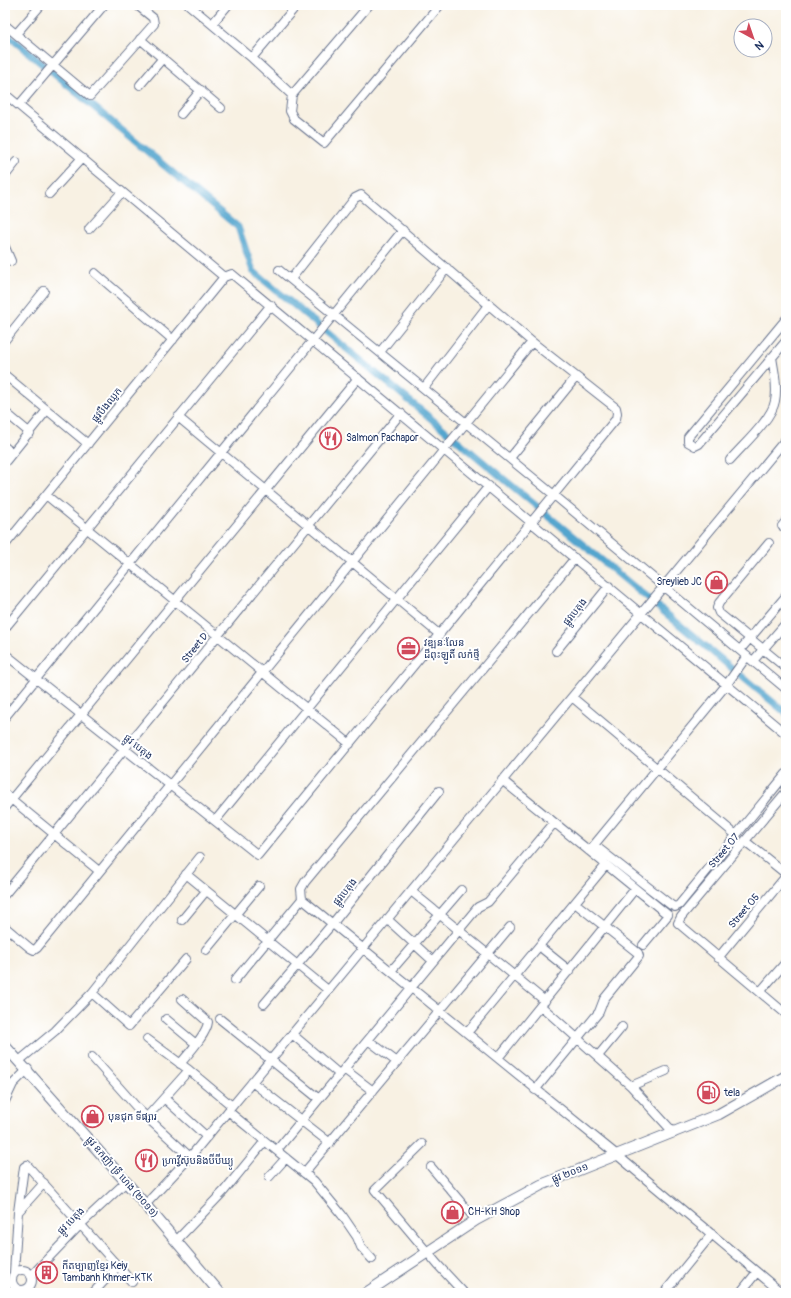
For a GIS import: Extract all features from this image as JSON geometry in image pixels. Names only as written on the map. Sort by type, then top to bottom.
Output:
[{"type":"main road","name":"ផ្លូវ ឧកញ៉ា ទ្រី ហេង (២០១១)","points":[[5,1046],[28,1069],[146,1204],[220,1293]]},
{"type":"main road","name":"ផ្លូវ ២០១១","points":[[366,1293],[476,1220],[541,1185],[719,1114],[786,1076]]},
{"type":"street","points":[[16,34],[41,5]]},
{"type":"street","points":[[19,105],[104,5]]},
{"type":"street","points":[[5,25],[16,34],[49,70],[90,96],[154,24],[154,21],[137,5]]},
{"type":"street","points":[[190,5],[252,58],[292,96]]},
{"type":"street","points":[[212,24],[228,5]]},
{"type":"street","points":[[252,58],[297,5]]},
{"type":"street","points":[[369,5],[292,96],[290,112],[294,119],[324,144],[440,5]]},
{"type":"street","points":[[140,40],[221,108]]},
{"type":"street","points":[[140,85],[163,58]]},
{"type":"street","points":[[181,114],[201,90]]},
{"type":"street","points":[[5,94],[224,277],[229,274],[234,275],[315,340],[358,378],[445,447],[489,486],[533,520],[609,586],[643,610],[729,682],[786,734]]},
{"type":"street","points":[[49,194],[82,158]]},
{"type":"street","points":[[5,176],[16,162]]},
{"type":"street","points":[[89,229],[122,192]]},
{"type":"street","points":[[46,495],[350,744],[616,419],[617,413],[616,408],[532,342],[361,195],[355,198],[290,279]]},
{"type":"street","points":[[5,717],[315,340],[403,230]]},
{"type":"street","points":[[5,247],[11,261]]},
{"type":"street","points":[[380,352],[447,268]]},
{"type":"street","points":[[279,270],[424,388],[465,424],[510,458],[552,497],[740,650],[748,660],[786,688]]},
{"type":"street","points":[[95,272],[173,340]]},
{"type":"street","name":"ផ្លូវបឹងឈូក","points":[[5,545],[8,534],[46,495],[224,277]]},
{"type":"street","points":[[5,340],[44,291]]},
{"type":"street","points":[[424,388],[489,304]]},
{"type":"street","points":[[5,628],[271,305]]},
{"type":"street","points":[[786,319],[688,437],[688,442],[690,445],[695,446],[699,444],[786,341]]},
{"type":"street","points":[[5,927],[30,948],[34,950],[37,948],[532,342]]},
{"type":"street","points":[[730,460],[771,413],[776,389],[772,357]]},
{"type":"street","points":[[5,375],[88,444]]},
{"type":"street","points":[[510,458],[576,377]]},
{"type":"street","points":[[5,807],[8,797],[81,714],[358,378]]},
{"type":"street","points":[[5,462],[30,433],[47,410]]},
{"type":"street","points":[[5,412],[30,433]]},
{"type":"street","name":"Street D","points":[[5,894],[401,413]]},
{"type":"street","points":[[178,417],[440,635]]},
{"type":"street","points":[[146,1204],[207,1137],[786,439]]},
{"type":"street","points":[[5,447],[12,454]]},
{"type":"street","points":[[215,821],[489,486]]},
{"type":"street","points":[[769,543],[719,603],[717,608],[719,613],[786,668]]},
{"type":"street","points":[[235,980],[302,899],[302,889],[305,882],[575,558]]},
{"type":"street","name":"ផ្លូវបេតុង","points":[[556,651],[609,586]]},
{"type":"street","points":[[740,650],[786,596]]},
{"type":"street","points":[[591,848],[748,660],[763,650],[786,623]]},
{"type":"street","name":"ផ្លូវ បេតុង","points":[[5,654],[258,855],[350,744]]},
{"type":"street","points":[[572,697],[656,770],[736,835]]},
{"type":"street","points":[[502,780],[554,823],[675,907],[679,905],[786,774]]},
{"type":"street","name":"ផ្លូវបេតុង","points":[[264,1004],[333,923],[439,790]]},
{"type":"street","name":"Street 07","points":[[718,958],[678,923],[681,917],[786,792]]},
{"type":"street","points":[[8,797],[99,872]]},
{"type":"street","points":[[276,1150],[478,907],[488,902],[554,823]]},
{"type":"street","points":[[745,841],[786,875]]},
{"type":"street","points":[[591,848],[606,865],[668,916],[643,945]]},
{"type":"street","points":[[19,1061],[55,1031],[92,993],[200,857]]},
{"type":"street","points":[[467,1033],[606,865]]},
{"type":"street","points":[[186,874],[328,990]]},
{"type":"street","name":"Street 05","points":[[718,958],[786,875]]},
{"type":"street","points":[[206,950],[259,886]]},
{"type":"street","points":[[498,1058],[606,927],[635,889]]},
{"type":"street","points":[[391,971],[461,890]]},
{"type":"street","points":[[182,920],[206,891]]},
{"type":"street","points":[[411,891],[514,976],[578,1038],[631,1086],[674,1132]]},
{"type":"street","points":[[302,899],[498,1058],[535,1090],[617,1155],[781,1292],[786,1284]]},
{"type":"street","points":[[535,1090],[599,1012],[604,999],[639,956],[638,953],[575,902]]},
{"type":"street","points":[[387,920],[433,961]]},
{"type":"street","points":[[304,1173],[510,927]]},
{"type":"street","points":[[539,946],[570,971]]},
{"type":"street","points":[[92,993],[128,1026],[186,958]]},
{"type":"street","points":[[718,958],[760,992],[784,1009]]},
{"type":"street","points":[[760,992],[786,962]]},
{"type":"street","points":[[180,1064],[208,1026],[208,1022],[182,999]]},
{"type":"street","points":[[166,1019],[196,1044]]},
{"type":"street","points":[[220,1019],[319,1099]]},
{"type":"street","points":[[598,1056],[622,1027]]},
{"type":"street","points":[[292,1034],[342,1072],[373,1091]]},
{"type":"street","points":[[147,1039],[189,1070],[265,1141],[314,1181],[342,1215],[357,1237],[361,1248],[372,1259]]},
{"type":"street","points":[[368,1040],[397,1062]]},
{"type":"street","points":[[92,1057],[146,1117],[190,1157]]},
{"type":"street","points":[[5,1101],[13,1084],[28,1069]]},
{"type":"street","points":[[146,1117],[189,1070]]},
{"type":"street","points":[[631,1086],[666,1071]]},
{"type":"street","points":[[252,1082],[330,1143]]},
{"type":"street","points":[[164,1098],[207,1137]]},
{"type":"street","points":[[177,1240],[224,1191],[265,1141]]},
{"type":"street","points":[[422,1144],[375,1190],[464,1293]]},
{"type":"street","points":[[269,1177],[286,1158]]},
{"type":"street","points":[[11,1281],[23,1270],[32,1276],[32,1283],[25,1290],[18,1290],[11,1281],[24,1166],[28,1166],[132,1282]]},
{"type":"street","points":[[431,1167],[476,1220]]},
{"type":"street","name":"ផ្លូវ បេតុង","points":[[32,1276],[80,1224],[126,1182]]},
{"type":"street","points":[[18,1212],[44,1183]]},
{"type":"street","points":[[664,1293],[712,1234]]},
{"type":"street","points":[[93,1293],[118,1266]]},
{"type":"street","points":[[740,1293],[757,1272]]},
{"type":"waterway","points":[[5,33],[238,227],[253,271],[786,713]]},
{"type":"place","name":"Salmon Pachapor","points":[[331,438]]},
{"type":"place","name":"Sreylieb JC","points":[[717,582]]},
{"type":"place","name":"វឌ្ឍនៈលែន ដីពុះឡូតិ៍ លក់ថ្មី","points":[[408,649]]},
{"type":"place","name":"tela","points":[[709,1093]]},
{"type":"place","name":"បុនជុក ទីផ្សារ","points":[[93,1117]]},
{"type":"place","name":"ហ្រាវ្វីស៊ុបនិងប៊ីប៊ីឃ្យូ","points":[[147,1161]]},
{"type":"place","name":"CH-KH Shop","points":[[452,1212]]},
{"type":"place","name":"កីតម្បាញខ្មែរ Keiy Tambanh Khmer-KTK","points":[[46,1272]]}]
